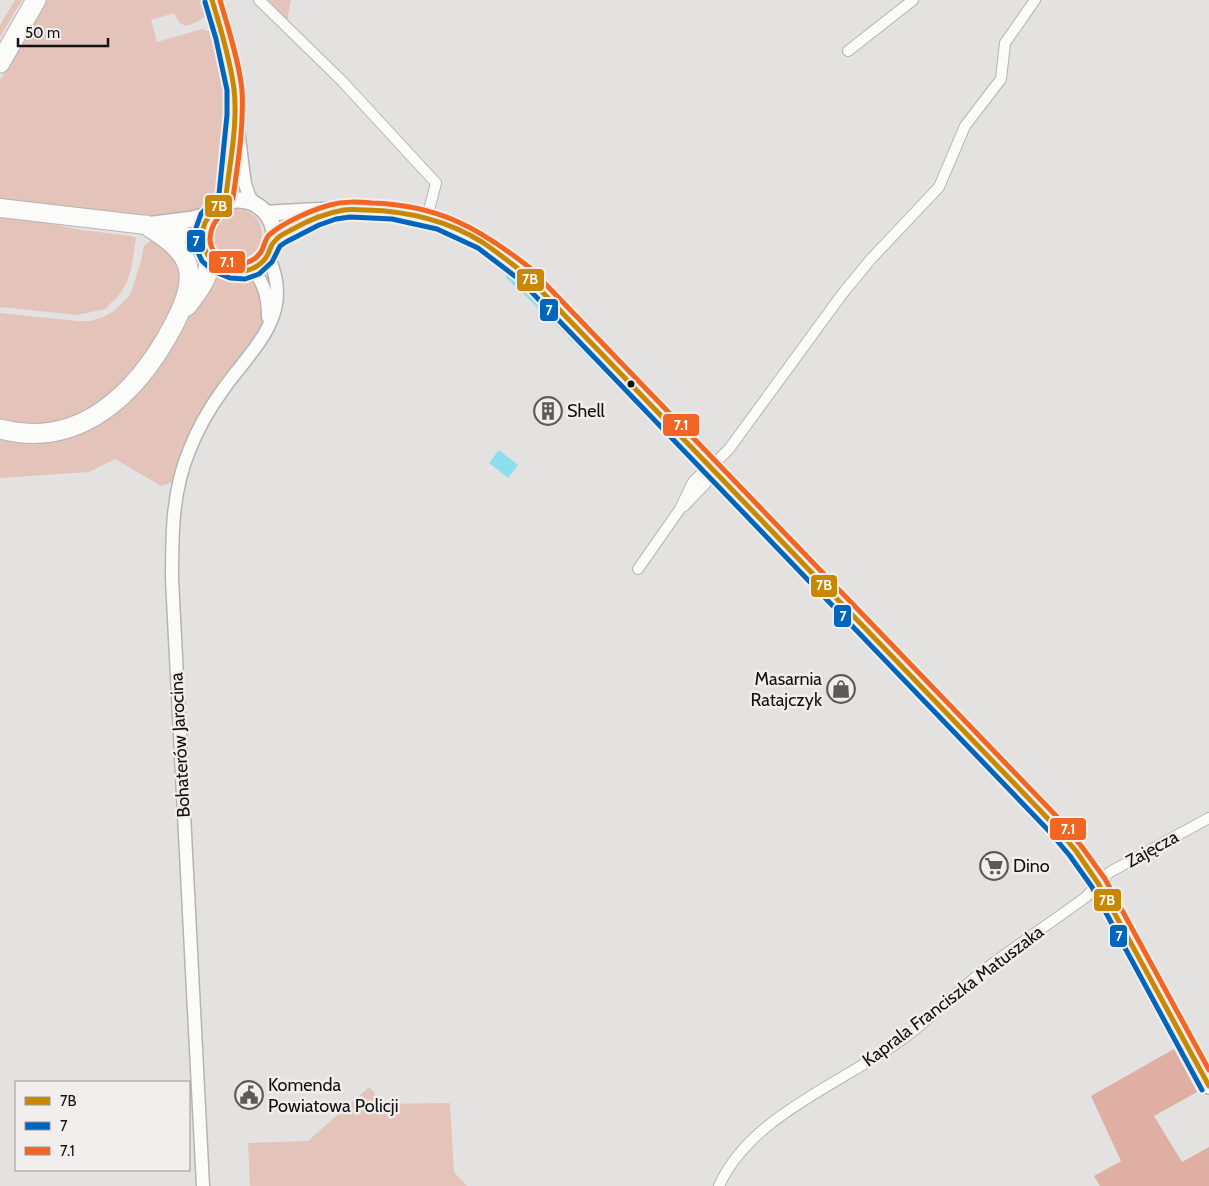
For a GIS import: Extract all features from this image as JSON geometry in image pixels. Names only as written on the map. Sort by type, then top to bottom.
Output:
[{"type":"highway","points":[[0,63],[36,0]]},
{"type":"highway","points":[[0,208],[146,225],[172,243],[183,256],[188,267],[189,283],[176,322]]},
{"type":"highway","points":[[0,430],[22,433],[53,432],[83,422],[118,400],[149,366],[176,322],[204,282],[210,266],[205,248]]},
{"type":"main road","points":[[205,248],[205,222],[210,214],[224,203],[240,200],[261,208],[392,211],[427,218],[456,229],[481,242],[525,274],[1056,826],[1098,883],[1209,1086]]},
{"type":"main road","points":[[146,225],[196,237],[215,264],[234,272],[244,272],[254,269],[264,262],[274,241],[272,222],[261,208]]},
{"type":"main road","points":[[274,241],[290,229],[344,210]]},
{"type":"main road","points":[[146,225],[193,219],[210,214]]},
{"type":"street","points":[[212,0],[230,68],[245,184],[249,196],[261,208]]},
{"type":"street","points":[[258,0],[354,93],[436,183],[427,218]]},
{"type":"street","points":[[848,51],[913,0]]},
{"type":"street","points":[[638,569],[680,509],[693,482],[729,449],[843,293],[871,259],[939,187],[962,131],[970,117],[1001,78],[1005,43],[1035,0]]},
{"type":"street","points":[[224,203],[228,187],[235,115]]},
{"type":"street","name":"Bohaterów Jarocina","points":[[203,1186],[172,579],[172,525],[178,482],[189,451],[202,424],[221,392],[268,329],[274,316],[278,292],[275,271],[268,256]]},
{"type":"street","points":[[254,269],[266,291],[268,329]]},
{"type":"street","name":"Zajęcza","points":[[1098,883],[1110,872],[1209,818]]},
{"type":"street","name":"Kaprala Franciszka Matuszaka","points":[[719,1186],[740,1153],[761,1131],[787,1112],[902,1040],[986,969],[1086,897],[1098,883]]},
{"type":"shaded area","points":[[15,0],[22,0],[0,37],[0,25]]},
{"type":"shaded area","points":[[47,0],[205,0],[209,10],[207,14],[193,24],[185,26],[179,22],[174,13],[151,20],[157,42],[202,29],[217,34],[227,85],[230,135],[222,195],[208,209],[183,216],[127,214],[0,199],[0,80]]},
{"type":"shaded area","points":[[268,0],[291,0],[287,22]]},
{"type":"shaded area","points":[[232,209],[242,209],[255,216],[262,229],[262,239],[255,252],[242,259],[232,259],[223,255],[216,248],[212,239],[212,229],[216,220],[223,213]]},
{"type":"shaded area","points":[[0,215],[136,238],[131,270],[120,294],[105,309],[77,315],[0,307]]},
{"type":"shaded area","points":[[152,240],[173,250],[185,287],[162,329],[135,369],[119,387],[101,402],[81,414],[41,426],[0,423],[0,313],[78,321],[91,321],[103,317],[114,311],[130,295],[144,246]]},
{"type":"shaded area","points":[[220,270],[246,276],[260,284],[265,318],[256,339],[208,400],[172,482],[161,486],[115,459],[89,472],[0,478],[0,435],[84,428],[214,272]]},
{"type":"shaded area","points":[[1174,1049],[1197,1092],[1154,1116],[1182,1162],[1209,1147],[1209,1186],[1100,1186],[1094,1176],[1121,1161],[1091,1096]]},
{"type":"shaded area","points":[[369,1087],[375,1093],[376,1104],[450,1103],[454,1172],[467,1186],[250,1186],[248,1143],[308,1141]]},
{"type":"water","points":[[499,450],[518,465],[508,478],[489,463]]},
{"type":"waterway","points":[[508,277],[556,322],[670,439]]},
{"type":"transit line","name":"7B","points":[[212,0],[230,67],[234,89],[235,116],[226,196],[207,219],[202,232],[205,250],[210,258],[217,265],[225,269],[244,271],[254,268],[264,260],[272,244],[278,238],[297,227],[337,211],[366,210],[397,212],[427,218],[455,228],[482,242],[525,274],[1055,826],[1076,851],[1098,883],[1209,1086]]},
{"type":"transit line","name":"7.1","points":[[220,0],[238,68],[242,90],[242,117],[233,198],[216,221],[211,232],[210,243],[215,253],[225,261],[232,263],[238,264],[251,261],[261,252],[269,235],[290,221],[330,205],[362,202],[417,208],[457,221],[493,241],[530,268],[1061,821],[1105,879],[1209,1070]]},
{"type":"transit line","name":"7","points":[[205,2],[216,39],[227,90],[227,115],[219,194],[201,214],[196,228],[196,248],[202,261],[213,271],[230,278],[245,279],[259,274],[272,262],[280,246],[319,225],[336,219],[350,217],[392,219],[437,229],[478,248],[520,280],[1049,831],[1092,887],[1202,1090]]},
{"type":"place","name":"Shell","points":[[548,411]]},
{"type":"place","name":"Masarnia Ratajczyk","points":[[841,689]]},
{"type":"place","name":"Dino","points":[[994,866]]},
{"type":"place","name":"Komenda Powiatowa Policji","points":[[249,1095]]}]
